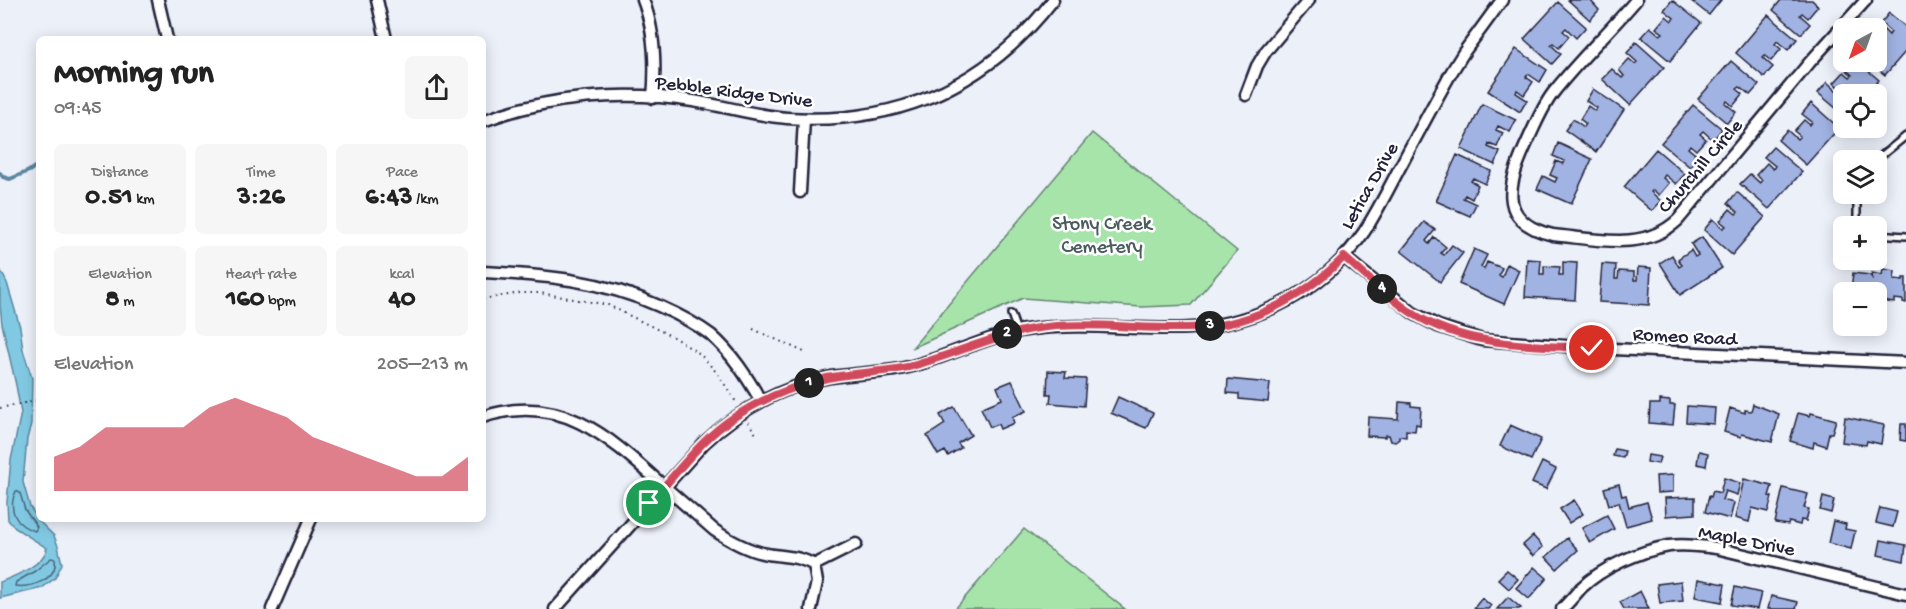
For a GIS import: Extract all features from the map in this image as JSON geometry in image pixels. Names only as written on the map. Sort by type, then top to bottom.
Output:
[{"type":"street","points":[[158,0],[167,36]]},
{"type":"street","points":[[377,0],[385,36]]},
{"type":"street","points":[[643,0],[654,54],[653,98]]},
{"type":"street","name":"Pebble Ridge Drive","points":[[486,120],[560,102],[608,97],[691,101],[775,117],[804,119],[877,114],[934,95],[970,77],[997,58],[1025,33],[1053,0]]},
{"type":"street","name":"Letica Drive","points":[[555,609],[714,433],[762,401],[799,386],[822,380],[914,365],[1017,331],[1057,326],[1188,328],[1229,323],[1266,311],[1319,281],[1344,257],[1371,220],[1464,52],[1502,0]]},
{"type":"street","name":"Churchill Circle","points":[[1636,0],[1551,96],[1514,173],[1510,195],[1513,207],[1528,225],[1542,233],[1630,241],[1650,238],[1664,232],[1678,220],[1818,53],[1866,0]]},
{"type":"street","points":[[1246,95],[1257,66],[1266,51],[1305,1]]},
{"type":"street","points":[[800,192],[804,119]]},
{"type":"street","name":"Romeo Road","points":[[1344,257],[1413,313],[1438,327],[1482,340],[1592,348],[1906,363]]},
{"type":"street","points":[[486,272],[585,281],[625,292],[677,314],[698,326],[722,346],[734,359],[762,401]]},
{"type":"street","points":[[486,416],[506,412],[532,411],[558,414],[580,421],[616,444],[728,539],[760,552],[795,557],[814,565],[856,544]]},
{"type":"street","points":[[272,609],[310,522]]},
{"type":"street","name":"Maple Drive","points":[[1562,609],[1582,587],[1602,573],[1642,554],[1669,546],[1695,545],[1716,548],[1906,594]]},
{"type":"street","points":[[811,609],[817,582],[814,565]]},
{"type":"lane","points":[[1887,151],[1906,136]]},
{"type":"lane","points":[[1887,235],[1906,236]]},
{"type":"lane","points":[[1011,314],[1017,331]]},
{"type":"path","points":[[486,299],[540,293],[608,304],[673,337],[700,354],[718,374],[738,405]]},
{"type":"path","points":[[753,329],[804,352]]},
{"type":"path","points":[[0,408],[36,401]]},
{"type":"path","points":[[747,420],[758,437]]},
{"type":"green space","name":"Stony Creek Cemetery","points":[[1092,133],[1237,251],[1191,305],[1141,307],[1023,298],[912,348]]},
{"type":"green space","points":[[1024,529],[1125,609],[955,609]]},
{"type":"water","points":[[0,269],[7,283],[20,327],[23,350],[32,378],[31,424],[27,439],[23,482],[36,522],[40,522],[54,536],[62,564],[55,578],[42,588],[0,598],[0,582],[35,565],[45,554],[47,548],[15,528],[8,520],[7,502],[11,460],[21,413],[0,305]]},
{"type":"building","points":[[1568,0],[1590,0],[1599,10],[1590,20]]},
{"type":"building","points":[[1672,0],[1701,23],[1670,61],[1641,37],[1650,27],[1660,35],[1663,33],[1656,28],[1666,16],[1672,21],[1674,18],[1664,10]]},
{"type":"building","points":[[1690,0],[1721,0],[1709,15]]},
{"type":"building","points":[[1781,0],[1812,0],[1818,6],[1808,18],[1802,13],[1800,15],[1810,24],[1801,34],[1773,10]]},
{"type":"building","points":[[1558,2],[1586,27],[1576,38],[1566,28],[1563,31],[1569,36],[1559,48],[1553,43],[1551,45],[1561,54],[1552,64],[1524,39]]},
{"type":"building","points":[[1889,13],[1906,27],[1906,51],[1885,75],[1881,72],[1887,72],[1887,33],[1889,35],[1891,32],[1887,28],[1887,18],[1885,18]]},
{"type":"building","points":[[1768,15],[1797,39],[1788,50],[1777,41],[1775,44],[1781,49],[1771,61],[1765,56],[1763,58],[1773,67],[1764,77],[1736,53]]},
{"type":"building","points":[[1636,42],[1664,67],[1630,105],[1602,79],[1612,69],[1622,78],[1624,76],[1619,70],[1629,59],[1635,64],[1637,62],[1627,53]]},
{"type":"building","points":[[1516,49],[1547,70],[1540,82],[1528,74],[1526,77],[1533,82],[1524,95],[1517,90],[1516,93],[1527,100],[1520,112],[1488,91]]},
{"type":"building","points":[[1731,61],[1759,85],[1750,95],[1740,87],[1737,89],[1743,94],[1733,106],[1727,101],[1725,103],[1736,112],[1727,123],[1698,99]]},
{"type":"building","points":[[1844,72],[1850,77],[1852,75],[1849,72],[1870,72],[1879,80],[1875,84],[1834,83]]},
{"type":"building","points":[[1827,82],[1833,87],[1833,106],[1818,93]]},
{"type":"building","points":[[1593,89],[1624,110],[1596,152],[1565,130],[1573,119],[1584,127],[1586,124],[1580,119],[1588,106],[1595,111],[1597,108],[1586,101]]},
{"type":"building","points":[[1811,103],[1833,123],[1833,135],[1806,165],[1778,140],[1787,130],[1797,139],[1800,136],[1794,131],[1804,120],[1810,125],[1812,122],[1802,114]]},
{"type":"building","points":[[1482,104],[1516,120],[1510,132],[1498,126],[1496,130],[1503,133],[1497,147],[1489,144],[1488,147],[1500,152],[1495,165],[1461,149]]},
{"type":"building","points":[[1693,105],[1722,129],[1713,140],[1703,131],[1700,134],[1706,139],[1696,150],[1690,145],[1688,148],[1699,157],[1690,167],[1661,143]]},
{"type":"building","points":[[1558,143],[1592,159],[1571,204],[1537,189],[1543,176],[1555,182],[1557,178],[1550,175],[1556,161],[1563,164],[1565,161],[1553,156]]},
{"type":"building","points":[[1773,147],[1802,172],[1769,209],[1740,184],[1750,174],[1760,183],[1762,180],[1756,175],[1767,163],[1773,169],[1775,166],[1764,157]]},
{"type":"building","points":[[1656,149],[1685,174],[1676,184],[1665,175],[1663,178],[1669,183],[1659,195],[1653,190],[1651,192],[1661,201],[1652,211],[1624,187]]},
{"type":"building","points":[[1457,155],[1491,171],[1485,184],[1473,178],[1471,181],[1478,185],[1472,199],[1465,195],[1463,198],[1476,204],[1470,216],[1436,201]]},
{"type":"building","points":[[1737,192],[1765,217],[1732,255],[1704,230],[1713,219],[1723,228],[1726,226],[1720,221],[1730,209],[1736,214],[1738,212],[1728,203]]},
{"type":"building","points":[[1424,222],[1435,230],[1426,241],[1429,244],[1434,237],[1446,247],[1441,253],[1444,255],[1452,245],[1463,253],[1440,282],[1401,251]]},
{"type":"building","points":[[1702,237],[1722,268],[1680,295],[1660,263],[1672,255],[1679,267],[1682,265],[1678,259],[1691,250],[1695,257],[1698,255],[1691,244]]},
{"type":"building","points":[[1474,249],[1487,255],[1481,267],[1484,269],[1487,262],[1502,268],[1499,275],[1502,277],[1507,264],[1519,270],[1504,304],[1459,284]]},
{"type":"building","points":[[1527,259],[1541,260],[1540,274],[1544,274],[1544,266],[1560,267],[1559,275],[1563,275],[1563,262],[1577,263],[1575,300],[1525,297]]},
{"type":"building","points":[[1602,264],[1616,265],[1615,279],[1618,279],[1619,271],[1634,272],[1634,280],[1637,280],[1638,267],[1651,268],[1649,305],[1599,302]]},
{"type":"building","points":[[1883,270],[1887,270],[1895,271],[1894,279],[1906,278],[1906,303],[1903,300],[1894,299],[1894,303],[1887,302],[1887,282],[1852,282],[1853,273],[1870,275],[1872,278],[1872,273],[1882,275]]},
{"type":"building","points":[[1048,371],[1066,372],[1065,378],[1086,379],[1084,406],[1050,403],[1051,394],[1047,394]]},
{"type":"building","points":[[1228,379],[1270,383],[1268,402],[1239,399],[1239,394],[1227,393]]},
{"type":"building","points":[[1012,381],[1026,411],[1012,417],[1014,423],[1000,429],[998,424],[990,427],[981,408],[1002,399],[997,387]]},
{"type":"building","points":[[1118,397],[1153,413],[1146,428],[1111,413]]},
{"type":"building","points":[[1660,400],[1670,401],[1670,405],[1675,405],[1673,425],[1649,423],[1650,404],[1660,404]]},
{"type":"building","points":[[1399,402],[1421,407],[1420,425],[1416,424],[1415,431],[1406,430],[1406,437],[1399,436],[1395,442],[1391,441],[1389,435],[1385,437],[1367,436],[1368,417],[1398,419]]},
{"type":"building","points":[[1753,404],[1779,414],[1772,442],[1724,432],[1730,408],[1745,413],[1745,410],[1751,411]]},
{"type":"building","points":[[1687,406],[1715,408],[1714,424],[1686,422]]},
{"type":"building","points":[[954,407],[971,435],[958,443],[961,448],[948,456],[945,451],[938,455],[927,436],[945,424],[940,415]]},
{"type":"building","points":[[1798,413],[1810,416],[1811,413],[1836,420],[1832,433],[1829,433],[1826,446],[1814,442],[1813,448],[1790,441]]},
{"type":"building","points":[[1845,417],[1884,425],[1881,444],[1867,441],[1866,445],[1842,442]]},
{"type":"building","points":[[1901,424],[1906,424],[1906,441],[1900,440]]},
{"type":"building","points":[[1510,425],[1541,439],[1531,460],[1500,446]]},
{"type":"building","points":[[1615,449],[1625,451],[1623,458],[1613,456]]},
{"type":"building","points":[[1699,451],[1708,453],[1706,466],[1697,464]]},
{"type":"building","points":[[1648,455],[1660,457],[1658,464],[1647,462]]},
{"type":"building","points":[[1542,462],[1556,469],[1546,489],[1532,483]]},
{"type":"building","points":[[1673,475],[1673,492],[1657,493],[1656,476]]},
{"type":"building","points":[[1724,478],[1740,483],[1737,495],[1725,491],[1722,500],[1734,503],[1730,519],[1705,512],[1709,496],[1711,497],[1713,491],[1720,493]]},
{"type":"building","points":[[1744,479],[1772,486],[1768,512],[1752,508],[1749,522],[1735,518]]},
{"type":"building","points":[[1619,484],[1622,496],[1626,495],[1629,507],[1647,502],[1652,519],[1626,526],[1619,502],[1609,505],[1604,488]]},
{"type":"building","points":[[1783,488],[1808,494],[1804,508],[1809,509],[1806,521],[1801,520],[1800,525],[1789,522],[1788,525],[1775,523]]},
{"type":"building","points":[[1695,497],[1695,514],[1666,516],[1665,498]]},
{"type":"building","points":[[1823,497],[1834,500],[1831,513],[1820,510]]},
{"type":"building","points":[[1574,500],[1583,514],[1569,523],[1560,509]]},
{"type":"building","points":[[1880,508],[1897,512],[1893,527],[1876,523]]},
{"type":"building","points":[[1607,515],[1614,529],[1590,543],[1582,528]]},
{"type":"building","points":[[1833,521],[1846,524],[1845,529],[1855,531],[1851,549],[1828,543]]},
{"type":"building","points":[[1533,536],[1543,547],[1533,556],[1523,545]]},
{"type":"building","points":[[1567,538],[1578,550],[1557,569],[1546,557]]},
{"type":"building","points":[[1881,540],[1906,545],[1904,561],[1878,555]]},
{"type":"building","points":[[1534,567],[1547,578],[1529,599],[1516,588]]},
{"type":"building","points":[[1507,570],[1518,579],[1509,589],[1498,579]]},
{"type":"building","points":[[1698,579],[1725,584],[1722,602],[1695,597]]},
{"type":"building","points":[[1681,581],[1683,601],[1660,603],[1657,584]]},
{"type":"building","points":[[1735,587],[1761,593],[1757,609],[1731,605]]},
{"type":"building","points":[[1640,591],[1649,609],[1624,609],[1620,602]]},
{"type":"building","points":[[1771,596],[1798,602],[1796,609],[1768,609]]},
{"type":"building","points":[[1508,597],[1521,608],[1497,609]]},
{"type":"building","points":[[1482,598],[1491,606],[1488,609],[1475,609],[1474,608]]},
{"type":"waterway","points":[[0,173],[3,177],[10,179],[36,166]]},
{"type":"route","points":[[649,503],[704,442],[724,425],[762,401],[799,386],[830,378],[914,365],[1017,331],[1057,326],[1188,328],[1229,323],[1254,316],[1292,298],[1319,281],[1344,257],[1413,313],[1438,327],[1482,340],[1592,348]]}]
